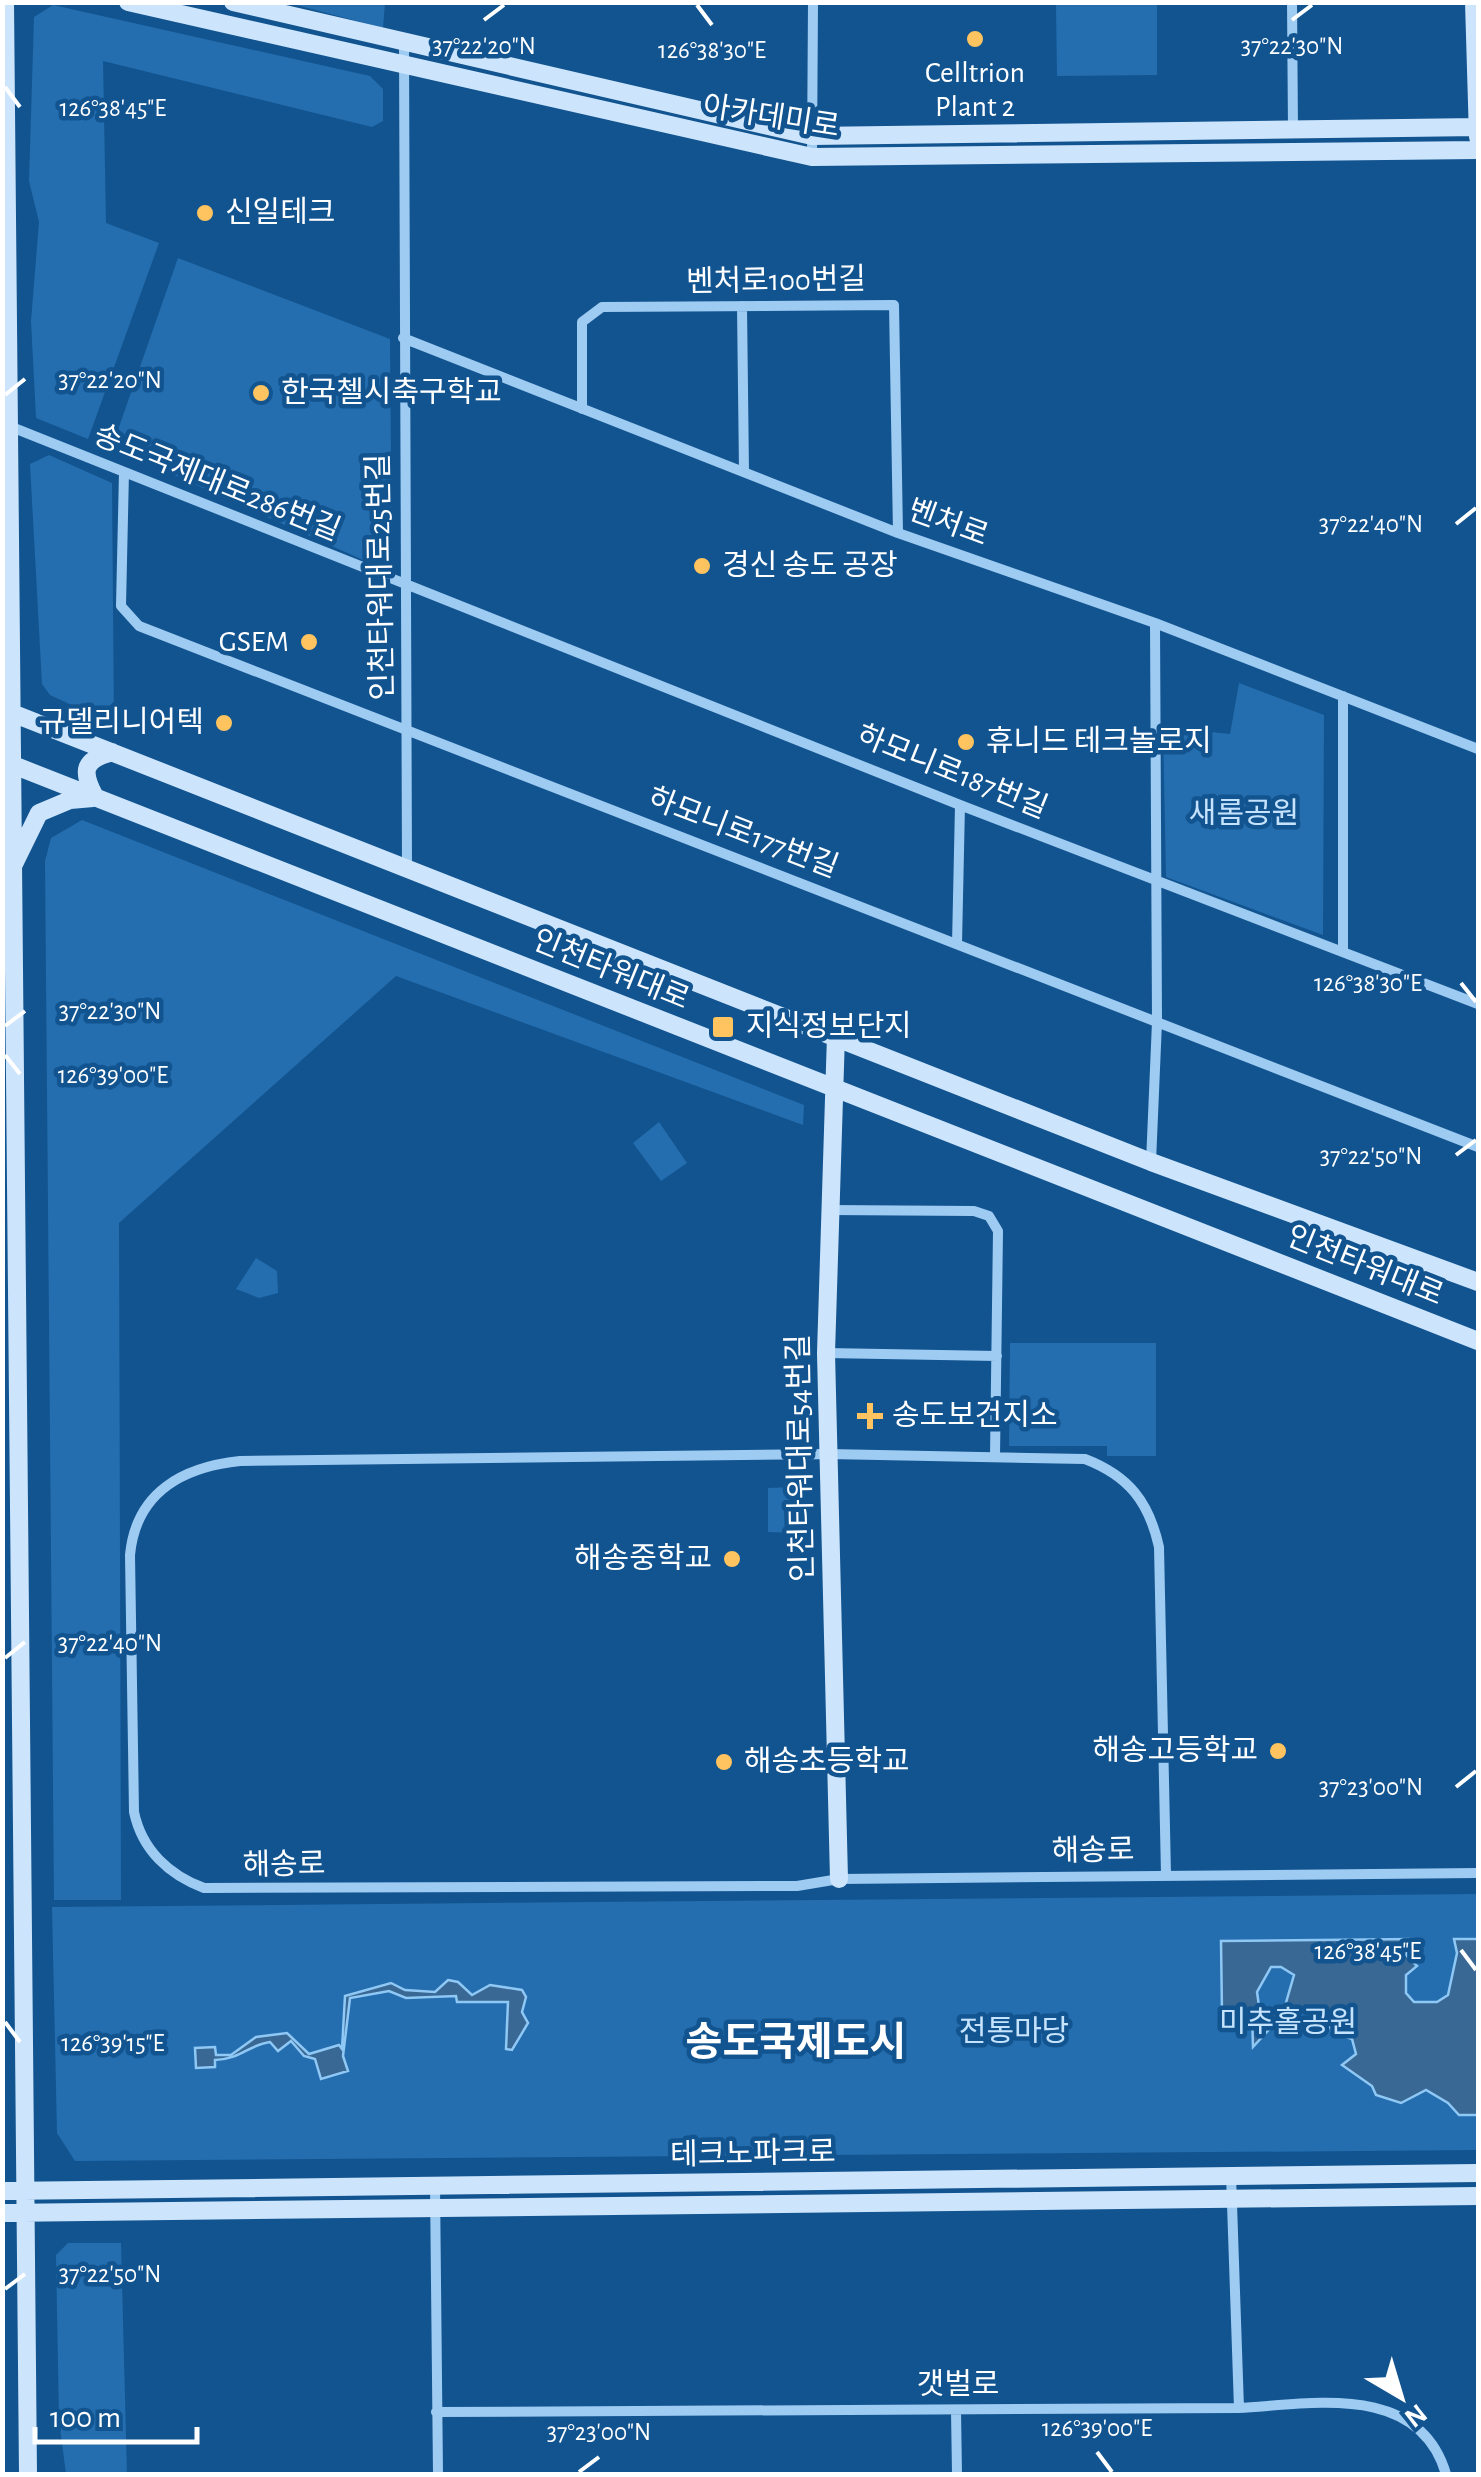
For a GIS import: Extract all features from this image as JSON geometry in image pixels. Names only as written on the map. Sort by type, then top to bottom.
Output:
[{"type":"main road","points":[[5,2],[6,762],[28,2192],[28,2474]]},
{"type":"main road","name":"아카데미로","points":[[128,2],[404,68],[812,157],[1478,151]]},
{"type":"main road","name":"아카데미로","points":[[233,2],[404,45],[812,136],[1478,127]]},
{"type":"main road","points":[[1474,2],[1478,151]]},
{"type":"main road","name":"인천타워대로","points":[[6,711],[1151,1162],[1478,1282]]},
{"type":"main road","points":[[10,874],[39,813],[70,800],[98,797],[84,776],[85,766],[93,758],[112,752]]},
{"type":"main road","name":"인천타워대로","points":[[6,762],[1478,1342]]},
{"type":"main road","name":"인천타워대로54번길","points":[[836,1035],[826,1353],[839,1879]]},
{"type":"main road","name":"테크노파크로","points":[[2,2191],[1478,2173]]},
{"type":"main road","name":"테크노파크로","points":[[2,2214],[1478,2196]]},
{"type":"street","points":[[812,157],[813,2]]},
{"type":"street","points":[[1292,2],[1294,130]]},
{"type":"street","name":"인천타워대로25번길","points":[[404,45],[407,868]]},
{"type":"street","name":"벤처로100번길","points":[[582,408],[580,334],[590,312],[602,308],[894,305],[898,532]]},
{"type":"street","points":[[742,306],[744,472]]},
{"type":"street","name":"벤처로","points":[[403,338],[898,532],[1155,622],[1478,749]]},
{"type":"street","name":"송도국제대로286번길","points":[[8,426],[407,587]]},
{"type":"street","name":"하모니로177번길","points":[[124,472],[121,606],[138,626],[1478,1147]]},
{"type":"street","name":"하모니로187번길","points":[[407,587],[1478,1004]]},
{"type":"street","points":[[1151,1162],[1156,1022],[1155,622]]},
{"type":"street","points":[[1343,696],[1344,950]]},
{"type":"street","points":[[957,944],[960,805]]},
{"type":"street","points":[[828,1210],[974,1210],[988,1216],[998,1231],[995,1456]]},
{"type":"street","points":[[826,1353],[997,1356]]},
{"type":"street","name":"해송로","points":[[1166,1875],[1159,1547],[1151,1516],[1132,1486],[1104,1466],[1065,1457],[828,1454],[240,1461],[182,1474],[149,1502],[131,1542],[137,1826],[160,1862],[184,1880],[223,1891],[797,1886],[839,1879],[1478,1874]]},
{"type":"street","points":[[1231,2175],[1239,2408]]},
{"type":"street","points":[[435,2186],[438,2474]]},
{"type":"street","name":"갯벌로","points":[[436,2412],[1239,2408],[1355,2402],[1387,2410],[1422,2432],[1446,2474]]},
{"type":"street","points":[[956,2410],[957,2474]]},
{"type":"green space","points":[[289,3],[385,3],[383,28]]},
{"type":"green space","points":[[1056,3],[1157,3],[1157,75],[1057,76]]},
{"type":"green space","points":[[53,5],[370,76],[383,89],[383,121],[372,127],[103,61],[106,223],[159,243],[88,439],[36,418],[31,321],[39,222],[29,181],[34,17]]},
{"type":"green space","name":"한국첼시축구학교","points":[[178,258],[390,339],[392,573],[112,447]]},
{"type":"green space","points":[[49,455],[112,483],[114,725],[50,695],[42,684],[30,464]]},
{"type":"green space","name":"새롬공원","points":[[1239,683],[1324,715],[1323,935],[1166,877],[1163,727],[1230,734]]},
{"type":"green space","points":[[82,820],[804,1105],[803,1125],[396,976],[119,1223],[121,1900],[54,1900],[45,861],[51,838]]},
{"type":"green space","points":[[659,1122],[687,1163],[661,1181],[633,1143]]},
{"type":"green space","points":[[256,1258],[277,1271],[278,1293],[259,1298],[236,1289]]},
{"type":"green space","points":[[1010,1343],[1156,1343],[1156,1456],[1107,1456],[1107,1446],[1009,1446]]},
{"type":"green space","points":[[795,1487],[796,1533],[768,1532],[768,1488]]},
{"type":"green space","name":"미추홀공원","points":[[1478,1894],[1478,2150],[75,2161],[57,2133],[52,1907]]},
{"type":"green space","points":[[68,2243],[121,2243],[127,2474],[66,2474],[59,2420],[56,2255]]},
{"type":"shaded area","points":[[1413,1939],[1406,1955],[1417,1966],[1406,1975],[1406,1993],[1414,2002],[1437,2002],[1448,1995],[1457,1953],[1454,1939],[1478,1939],[1478,2115],[1459,2115],[1426,2090],[1401,2103],[1376,2095],[1372,2086],[1342,2065],[1356,2054],[1352,2039],[1332,2032],[1326,2019],[1303,2008],[1292,2023],[1274,2024],[1253,2047],[1252,2014],[1222,2014],[1221,1941]],"holes":[[[1271,1967],[1281,1967],[1294,1975],[1285,2006],[1260,2013],[1257,1992]]]},
{"type":"shaded area","points":[[448,1980],[458,1982],[472,1995],[490,1985],[522,1990],[526,1997],[522,2012],[528,2023],[512,2050],[506,2049],[508,2002],[457,2002],[456,1996],[406,1998],[389,1991],[350,1998],[343,2056],[348,2071],[321,2079],[315,2059],[304,2056],[291,2041],[278,2051],[270,2042],[232,2057],[215,2060],[215,2067],[196,2068],[195,2048],[215,2047],[216,2055],[231,2055],[256,2037],[287,2033],[309,2054],[339,2045],[342,2049],[345,1996],[391,1983],[405,1990],[435,1992]]},
{"type":"place","name":"Celltrion Plant 2","points":[[975,39]]},
{"type":"place","name":"신일테크","points":[[205,213]]},
{"type":"place","name":"한국첼시축구학교","points":[[261,393]]},
{"type":"place","name":"경신 송도 공장","points":[[702,566]]},
{"type":"place","name":"GSEM","points":[[309,642]]},
{"type":"place","name":"규델리니어텍","points":[[224,723]]},
{"type":"place","name":"휴니드 테크놀로지","points":[[966,742]]},
{"type":"place","name":"지식정보단지","points":[[723,1027]]},
{"type":"place","name":"송도보건지소","points":[[870,1416]]},
{"type":"place","name":"해송중학교","points":[[732,1559]]},
{"type":"place","name":"해송고등학교","points":[[1278,1751]]},
{"type":"place","name":"해송초등학교","points":[[724,1762]]},
{"type":"district","name":"송도국제도시","points":[[796,2043]]},
{"type":"park label","name":"전통마당","points":[[1014,2032]]}]
